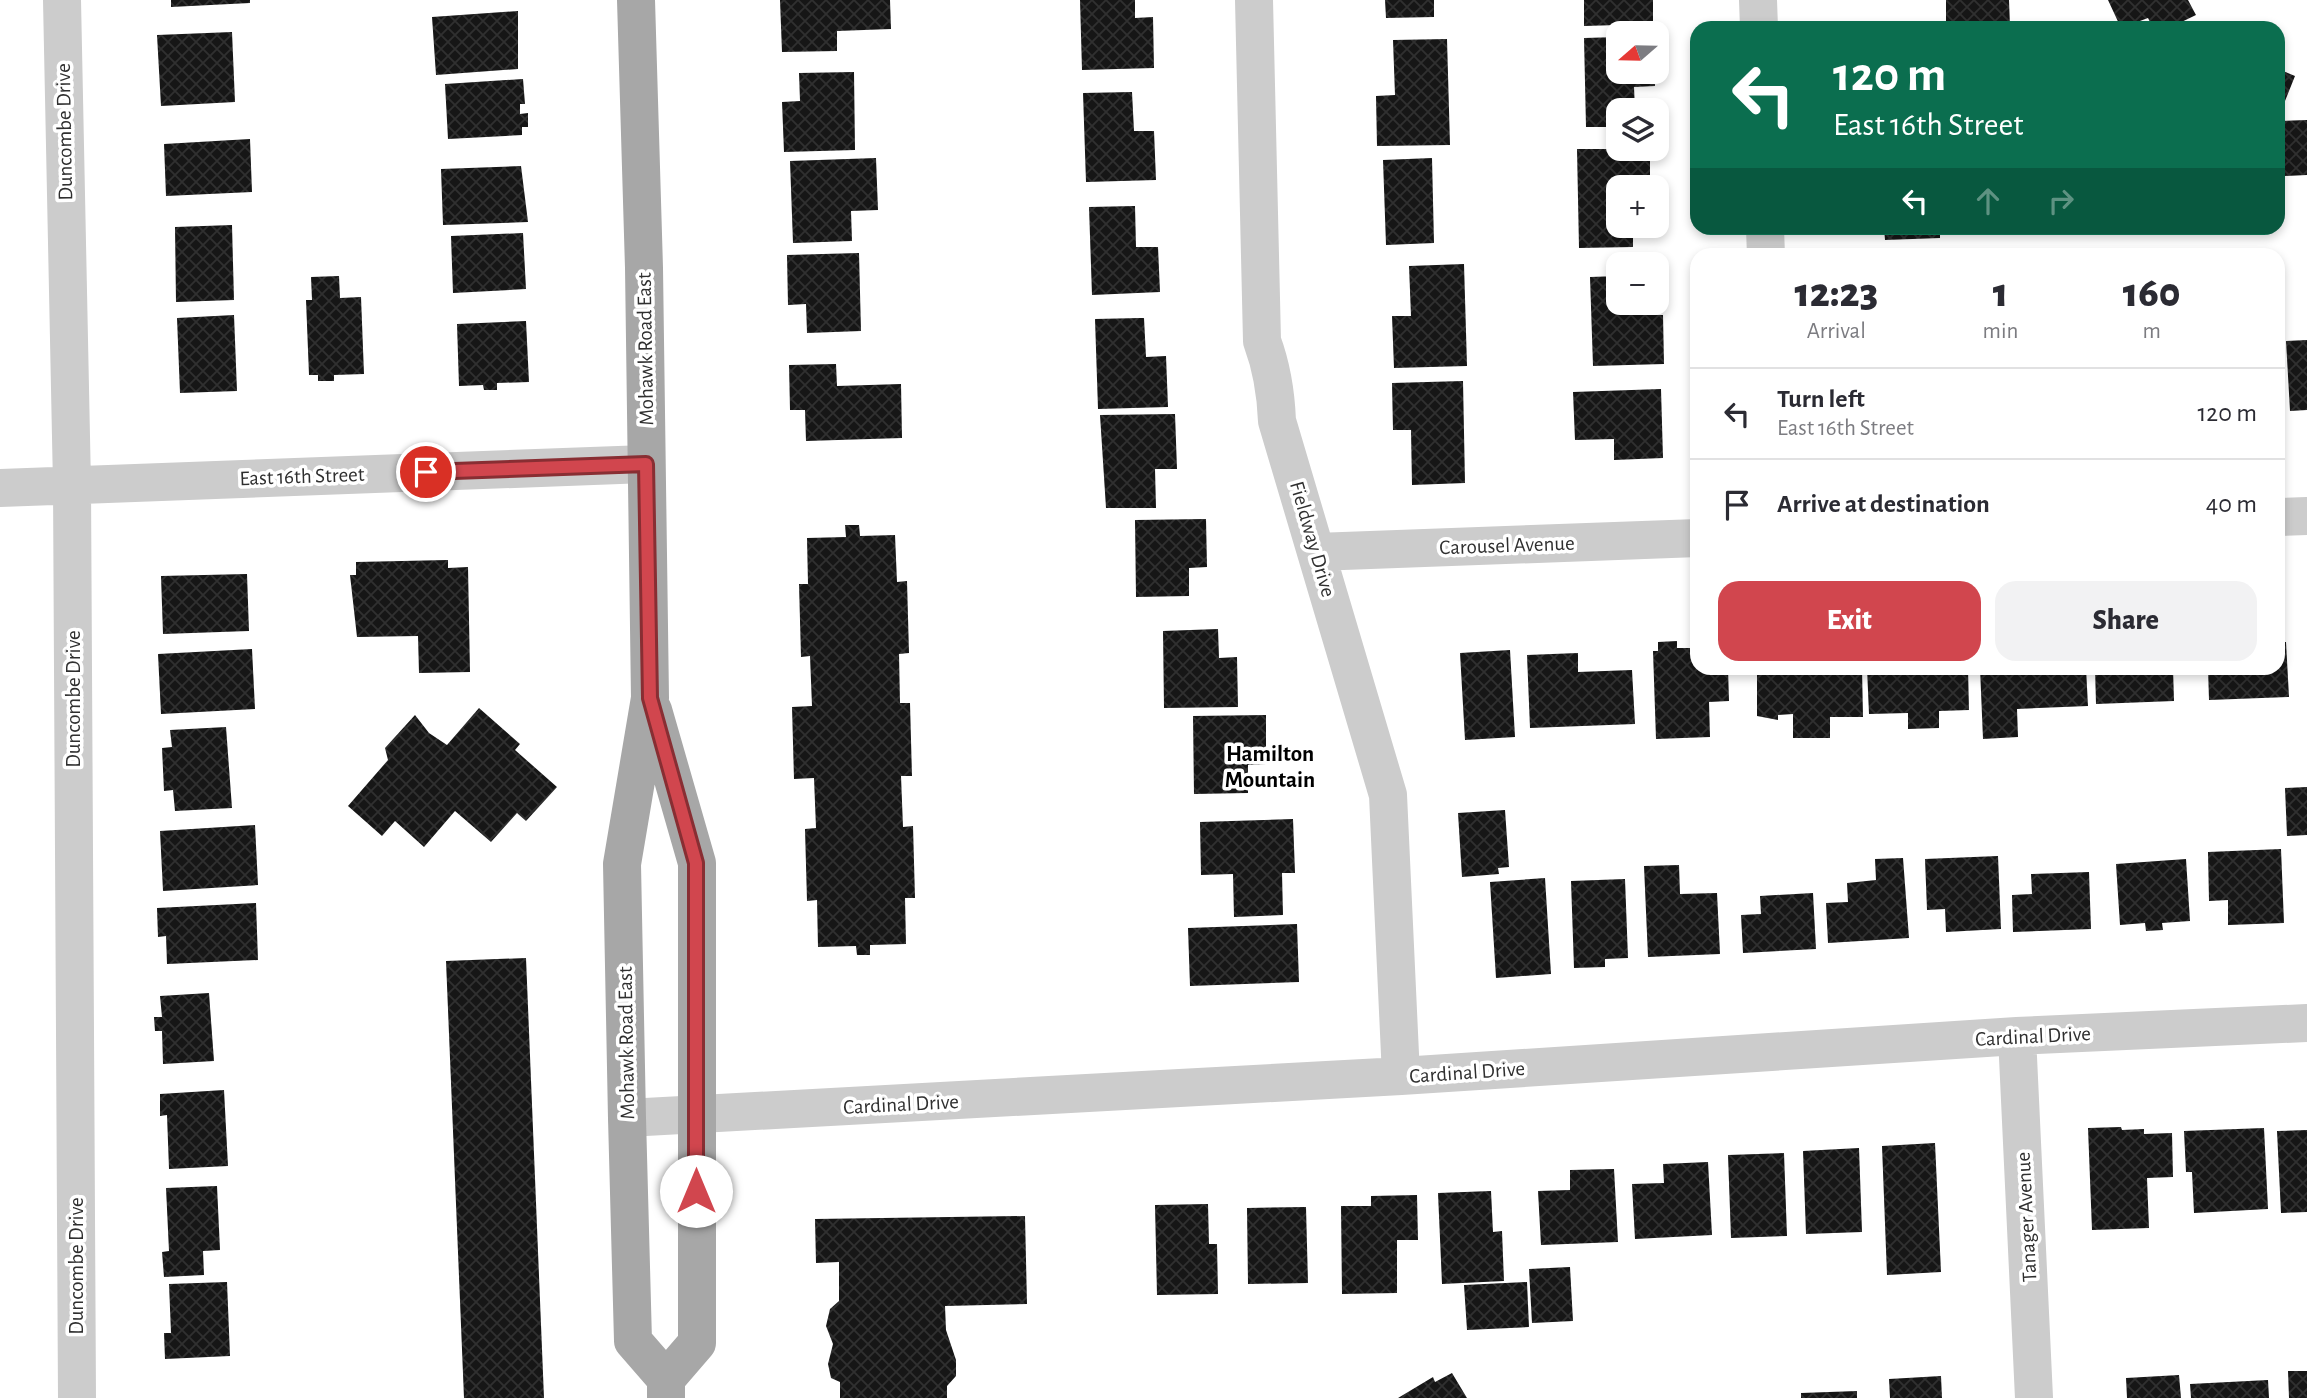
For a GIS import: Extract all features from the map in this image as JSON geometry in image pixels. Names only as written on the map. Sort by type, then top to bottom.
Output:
[{"type":"main road","name":"Mohawk Road East","points":[[636,0],[650,698],[622,864],[627,1118],[634,1341],[666,1388],[697,1343],[696,863],[650,698]]},
{"type":"street","name":"Duncombe Drive","points":[[62,0],[72,485],[77,1398]]},
{"type":"street","name":"Fieldway Drive","points":[[1254,0],[1262,341],[1270,364],[1277,421],[1388,796],[1401,1076]]},
{"type":"street","points":[[1758,0],[1759,21]]},
{"type":"street","name":"East 16th Street","points":[[0,488],[646,464]]},
{"type":"street","points":[[2285,517],[2307,516]]},
{"type":"street","name":"Carousel Avenue","points":[[1316,552],[1690,538]]},
{"type":"street","name":"Cardinal Drive","points":[[627,1118],[1401,1076],[2017,1036],[2307,1023]]},
{"type":"street","name":"Tanager Avenue","points":[[2017,1036],[2035,1398]]},
{"type":"building","points":[[171,0],[250,0],[250,3],[171,7]]},
{"type":"building","points":[[780,0],[890,0],[891,29],[837,31],[837,51],[782,52]]},
{"type":"building","points":[[1080,0],[1135,0],[1135,18],[1153,17],[1154,68],[1082,70]]},
{"type":"building","points":[[1385,0],[1434,0],[1434,17],[1386,18]]},
{"type":"building","points":[[1584,0],[1653,0],[1653,21],[1606,21],[1606,25],[1584,26]]},
{"type":"building","points":[[1946,0],[2009,0],[2010,21],[1946,21]]},
{"type":"building","points":[[2108,0],[2188,0],[2196,15],[2184,21],[2150,21],[2148,18],[2140,21],[2118,21]]},
{"type":"building","points":[[518,11],[518,69],[436,75],[432,17]]},
{"type":"building","points":[[232,32],[235,102],[161,106],[157,35]]},
{"type":"building","points":[[1606,37],[1606,84],[1655,84],[1634,87],[1634,98],[1606,98],[1606,127],[1586,127],[1584,38]]},
{"type":"building","points":[[1447,39],[1450,145],[1377,146],[1376,96],[1395,95],[1393,40]]},
{"type":"building","points":[[854,72],[855,150],[784,152],[782,102],[800,101],[799,73]]},
{"type":"building","points":[[2285,72],[2295,76],[2285,101]]},
{"type":"building","points":[[523,79],[525,104],[520,104],[520,114],[528,113],[528,127],[522,127],[522,135],[448,139],[445,84]]},
{"type":"building","points":[[1132,92],[1134,131],[1154,131],[1156,180],[1086,182],[1083,93]]},
{"type":"building","points":[[2307,120],[2307,175],[2285,176],[2285,121]]},
{"type":"building","points":[[250,139],[252,192],[166,196],[164,144]]},
{"type":"building","points":[[1577,149],[1606,149],[1606,161],[1650,161],[1650,175],[1606,175],[1606,238],[1633,238],[1633,247],[1579,248]]},
{"type":"building","points":[[876,158],[878,210],[851,211],[852,241],[793,243],[790,161]]},
{"type":"building","points":[[1432,158],[1434,243],[1386,245],[1383,160]]},
{"type":"building","points":[[521,166],[528,222],[443,225],[441,169]]},
{"type":"building","points":[[1135,206],[1136,247],[1158,247],[1160,292],[1092,295],[1089,207]]},
{"type":"building","points":[[232,225],[234,300],[176,302],[175,227]]},
{"type":"building","points":[[523,233],[526,289],[453,293],[451,236]]},
{"type":"building","points":[[1885,235],[1940,235],[1940,238],[1885,240]]},
{"type":"building","points":[[859,253],[861,331],[807,333],[806,304],[788,305],[787,255]]},
{"type":"building","points":[[1464,264],[1467,366],[1394,368],[1392,316],[1411,316],[1409,266]]},
{"type":"building","points":[[339,276],[340,298],[361,297],[364,374],[334,375],[334,381],[318,381],[318,375],[309,375],[306,300],[312,300],[311,277]]},
{"type":"building","points":[[1606,276],[1606,315],[1663,315],[1664,364],[1593,366],[1590,277]]},
{"type":"building","points":[[234,315],[237,391],[180,393],[177,318]]},
{"type":"building","points":[[1144,318],[1146,357],[1166,356],[1168,407],[1098,409],[1095,319]]},
{"type":"building","points":[[526,321],[529,382],[497,383],[497,390],[484,390],[483,385],[459,386],[457,324]]},
{"type":"building","points":[[2307,340],[2307,410],[2290,411],[2286,341]]},
{"type":"building","points":[[836,364],[837,386],[901,384],[902,438],[806,441],[805,410],[790,410],[789,365]]},
{"type":"building","points":[[1463,381],[1465,483],[1412,485],[1411,430],[1393,430],[1392,383]]},
{"type":"building","points":[[1661,389],[1663,458],[1614,460],[1614,439],[1575,440],[1573,392]]},
{"type":"building","points":[[1175,414],[1177,469],[1155,469],[1156,508],[1106,508],[1100,415]]},
{"type":"building","points":[[1206,519],[1207,567],[1189,568],[1189,596],[1136,597],[1135,520]]},
{"type":"building","points":[[845,525],[859,525],[860,536],[895,535],[897,582],[907,581],[909,653],[899,654],[900,703],[910,703],[912,776],[901,776],[903,827],[913,826],[915,898],[905,898],[906,944],[870,945],[870,955],[857,955],[856,946],[818,947],[817,900],[807,901],[805,829],[816,828],[814,778],[794,779],[792,707],[812,706],[810,656],[801,657],[799,584],[808,584],[807,538],[846,537]]},
{"type":"building","points":[[448,560],[448,568],[468,567],[470,672],[419,673],[418,636],[357,637],[350,575],[356,575],[356,562]]},
{"type":"building","points":[[247,574],[249,631],[163,634],[161,576]]},
{"type":"building","points":[[1218,629],[1219,658],[1237,657],[1238,707],[1164,708],[1163,631]]},
{"type":"building","points":[[1677,641],[1677,648],[1690,648],[1690,675],[1728,675],[1729,701],[1709,702],[1710,737],[1656,739],[1653,651],[1658,651],[1658,642]]},
{"type":"building","points":[[2286,642],[2289,697],[2209,700],[2208,675],[2285,675]]},
{"type":"building","points":[[252,649],[255,709],[161,714],[158,654]]},
{"type":"building","points":[[1510,650],[1515,737],[1465,740],[1460,653]]},
{"type":"building","points":[[1578,653],[1578,672],[1632,670],[1635,724],[1530,728],[1527,655]]},
{"type":"building","points":[[1757,675],[1862,675],[1863,717],[1830,717],[1830,738],[1793,738],[1793,714],[1778,715],[1778,720],[1757,716]]},
{"type":"building","points":[[1867,675],[1968,675],[1969,710],[1939,711],[1939,728],[1908,729],[1908,713],[1869,714]]},
{"type":"building","points":[[1980,675],[2086,675],[2088,706],[2017,709],[2018,737],[1983,739]]},
{"type":"building","points":[[2095,675],[2173,675],[2174,701],[2096,704]]},
{"type":"building","points":[[479,708],[520,744],[515,750],[557,787],[526,821],[517,813],[491,842],[455,811],[424,847],[395,821],[382,836],[348,806],[388,760],[385,748],[415,715],[429,733],[447,745]]},
{"type":"building","points":[[1266,715],[1266,764],[1248,765],[1248,793],[1194,794],[1193,716]]},
{"type":"building","points":[[226,727],[232,808],[175,811],[173,790],[164,791],[162,748],[172,747],[170,730]]},
{"type":"building","points":[[2307,787],[2307,835],[2287,836],[2285,788]]},
{"type":"building","points":[[1505,810],[1509,867],[1498,868],[1499,874],[1462,877],[1458,813]]},
{"type":"building","points":[[1293,819],[1295,873],[1282,873],[1283,915],[1234,917],[1233,874],[1201,875],[1200,822]]},
{"type":"building","points":[[255,825],[258,885],[163,891],[160,831]]},
{"type":"building","points":[[2281,849],[2284,923],[2228,925],[2228,900],[2209,901],[2208,852]]},
{"type":"building","points":[[1998,856],[2001,929],[1946,932],[1945,909],[1927,910],[1925,859]]},
{"type":"building","points":[[1903,858],[1909,938],[1828,943],[1826,903],[1848,902],[1847,883],[1876,880],[1875,859]]},
{"type":"building","points":[[2186,859],[2190,921],[2162,923],[2163,930],[2146,931],[2145,923],[2120,925],[2116,864]]},
{"type":"building","points":[[1679,865],[1680,894],[1717,893],[1720,954],[1648,957],[1644,866]]},
{"type":"building","points":[[2089,872],[2091,929],[2013,932],[2012,895],[2032,894],[2031,874]]},
{"type":"building","points":[[1545,878],[1551,974],[1496,978],[1490,882]]},
{"type":"building","points":[[1625,879],[1628,958],[1605,959],[1605,967],[1574,968],[1571,881]]},
{"type":"building","points":[[1813,893],[1816,949],[1743,953],[1741,915],[1761,914],[1760,896]]},
{"type":"building","points":[[256,903],[258,960],[167,964],[166,936],[158,937],[157,908]]},
{"type":"building","points":[[1297,924],[1299,982],[1190,986],[1188,928]]},
{"type":"building","points":[[526,958],[544,1398],[464,1398],[446,961]]},
{"type":"building","points":[[209,993],[214,1061],[163,1064],[162,1031],[155,1031],[154,1017],[162,1017],[160,996]]},
{"type":"building","points":[[224,1090],[228,1166],[169,1169],[167,1115],[160,1116],[160,1094]]},
{"type":"building","points":[[2121,1127],[2122,1130],[2144,1129],[2144,1134],[2172,1133],[2173,1177],[2147,1178],[2149,1228],[2092,1230],[2088,1128]]},
{"type":"building","points":[[2264,1128],[2268,1209],[2194,1213],[2192,1172],[2186,1172],[2184,1131]]},
{"type":"building","points":[[2307,1130],[2307,1212],[2281,1213],[2277,1131]]},
{"type":"building","points":[[1935,1143],[1941,1272],[1887,1275],[1882,1146]]},
{"type":"building","points":[[1859,1148],[1862,1232],[1806,1234],[1803,1151]]},
{"type":"building","points":[[1784,1153],[1787,1236],[1731,1238],[1728,1155]]},
{"type":"building","points":[[1708,1162],[1712,1235],[1635,1239],[1632,1184],[1664,1183],[1663,1164]]},
{"type":"building","points":[[1614,1169],[1618,1242],[1541,1245],[1538,1191],[1570,1190],[1570,1170]]},
{"type":"building","points":[[217,1186],[220,1250],[203,1251],[204,1275],[164,1277],[162,1252],[169,1251],[166,1188]]},
{"type":"building","points":[[1491,1191],[1493,1232],[1502,1231],[1504,1281],[1442,1284],[1438,1193]]},
{"type":"building","points":[[1417,1195],[1418,1240],[1397,1240],[1397,1293],[1342,1294],[1341,1206],[1371,1206],[1371,1196]]},
{"type":"building","points":[[1208,1204],[1209,1244],[1217,1244],[1218,1294],[1157,1295],[1155,1205]]},
{"type":"building","points":[[1306,1207],[1308,1283],[1248,1284],[1247,1208]]},
{"type":"building","points":[[1025,1216],[1027,1304],[945,1306],[946,1330],[956,1360],[956,1376],[947,1386],[947,1398],[840,1398],[840,1382],[831,1378],[828,1364],[833,1344],[826,1326],[830,1309],[839,1301],[839,1262],[816,1263],[815,1219]]},
{"type":"building","points":[[1570,1267],[1573,1321],[1532,1323],[1529,1269]]},
{"type":"building","points":[[227,1282],[230,1356],[165,1359],[164,1333],[171,1333],[169,1284]]},
{"type":"building","points":[[1527,1282],[1529,1327],[1467,1330],[1464,1285]]},
{"type":"building","points":[[2288,1371],[2307,1371],[2307,1398],[2289,1398]]},
{"type":"building","points":[[1452,1373],[1467,1398],[1398,1398],[1433,1377],[1435,1382]]},
{"type":"building","points":[[2179,1375],[2181,1398],[2127,1398],[2126,1378]]},
{"type":"building","points":[[1941,1376],[1942,1398],[1890,1398],[1889,1379]]},
{"type":"building","points":[[2268,1380],[2269,1398],[2191,1398],[2190,1384]]},
{"type":"building","points":[[1857,1391],[1857,1398],[1801,1398],[1801,1393]]},
{"type":"district","name":"Hamilton Mountain","points":[[1270,766]]},
{"type":"route","points":[[426,472],[646,464],[650,698],[696,863],[696,1191]]}]
